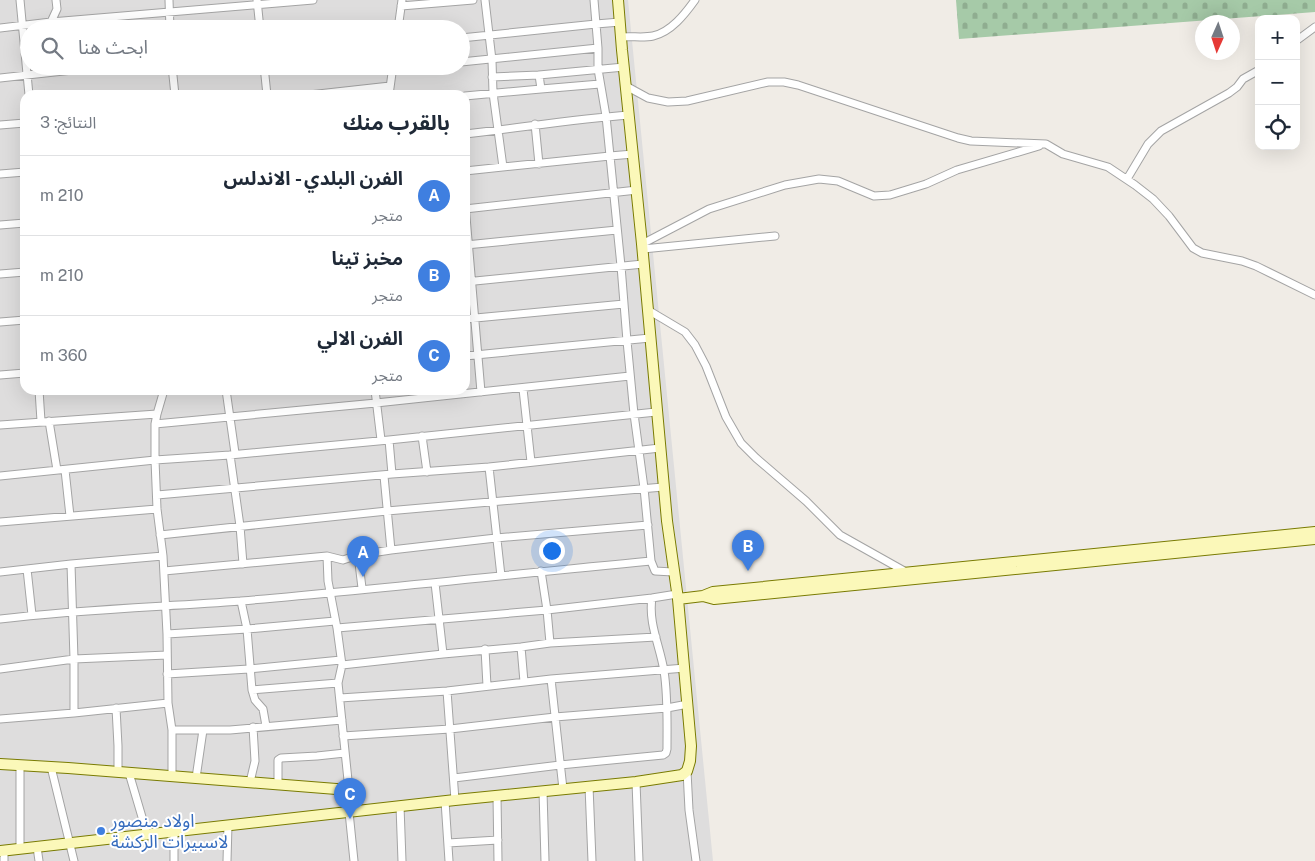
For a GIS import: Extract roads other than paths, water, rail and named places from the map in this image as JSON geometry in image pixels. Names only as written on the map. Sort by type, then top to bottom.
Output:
[{"type":"street","points":[[20,0],[22,20]]},
{"type":"street","points":[[52,20],[56,9],[56,0]]},
{"type":"street","points":[[168,0],[169,20]]},
{"type":"street","points":[[74,20],[258,3],[313,0]]},
{"type":"street","points":[[399,20],[402,3],[474,0]]},
{"type":"street","points":[[485,0],[492,60],[493,93],[503,167]]},
{"type":"street","points":[[594,0],[598,69],[606,116],[630,376],[651,561],[655,571],[673,572]]},
{"type":"street","points":[[618,0],[643,246],[668,538],[685,668],[691,746],[690,762],[687,771],[689,810],[696,861]]},
{"type":"street","points":[[621,37],[653,36],[665,31],[684,15],[694,0]]},
{"type":"street","points":[[258,3],[259,20]]},
{"type":"street","points":[[470,37],[620,22]]},
{"type":"street","points":[[0,28],[20,26]]},
{"type":"street","points":[[1300,38],[1315,26]]},
{"type":"street","points":[[470,61],[598,48]]},
{"type":"street","points":[[492,78],[624,67]]},
{"type":"street","points":[[1127,179],[1148,144],[1161,131],[1229,93],[1243,79],[1255,72]]},
{"type":"street","points":[[0,78],[35,75]]},
{"type":"street","points":[[173,75],[174,90]]},
{"type":"street","points":[[265,75],[266,90]]},
{"type":"street","points":[[390,90],[392,75]]},
{"type":"street","points":[[539,75],[541,89]]},
{"type":"street","points":[[27,76],[28,90]]},
{"type":"street","points":[[626,86],[648,98],[668,102],[687,101],[768,82],[784,82],[798,84],[958,138],[971,141],[1046,144],[1063,154],[1108,166],[1127,179],[1153,199],[1169,216],[1193,248],[1202,253],[1242,261],[1256,266],[1315,295]]},
{"type":"street","points":[[470,95],[600,84]]},
{"type":"street","points":[[354,90],[390,86]]},
{"type":"street","points":[[470,133],[535,124],[630,115]]},
{"type":"street","points":[[0,125],[20,123]]},
{"type":"street","points":[[535,124],[539,164]]},
{"type":"street","points":[[643,246],[709,209],[785,185],[819,179],[838,181],[874,196],[890,196],[926,184],[957,170],[1046,144]]},
{"type":"street","points":[[470,170],[633,154]]},
{"type":"street","points":[[0,174],[20,172]]},
{"type":"street","points":[[470,208],[637,190]]},
{"type":"street","points":[[0,225],[20,223]]},
{"type":"street","points":[[470,245],[617,230]]},
{"type":"street","points":[[643,246],[775,236]]},
{"type":"street","points":[[470,282],[644,264]]},
{"type":"street","points":[[0,274],[20,272]]},
{"type":"street","points":[[470,294],[481,392]]},
{"type":"street","points":[[470,319],[624,304]]},
{"type":"street","points":[[648,310],[685,332],[695,345],[706,366],[726,417],[741,443],[806,501],[840,535],[906,573]]},
{"type":"street","points":[[0,322],[20,320]]},
{"type":"street","points":[[470,356],[650,338]]},
{"type":"street","points":[[0,375],[20,373]]},
{"type":"street","points":[[470,393],[630,376]]},
{"type":"street","points":[[523,388],[531,462]]},
{"type":"street","points":[[39,395],[41,421]]},
{"type":"street","points":[[162,395],[156,414],[155,460],[157,509],[163,556],[166,606],[168,703],[172,730],[172,776]]},
{"type":"street","points":[[227,395],[234,489],[240,526],[243,564]]},
{"type":"street","points":[[375,395],[380,440]]},
{"type":"street","points":[[155,424],[455,395]]},
{"type":"street","points":[[0,476],[155,460],[389,440],[656,412]]},
{"type":"street","points":[[0,425],[156,414]]},
{"type":"street","points":[[49,421],[70,516]]},
{"type":"street","points":[[422,436],[427,472]]},
{"type":"street","points":[[389,440],[392,474]]},
{"type":"street","points":[[157,495],[392,474],[489,468],[660,448]]},
{"type":"street","points":[[489,468],[501,576]]},
{"type":"street","points":[[384,476],[391,550]]},
{"type":"street","points":[[160,535],[664,487]]},
{"type":"street","points":[[0,522],[157,509]]},
{"type":"street","points":[[164,571],[327,556],[343,560],[358,555],[391,550],[496,538],[648,525]]},
{"type":"street","points":[[702,596],[713,592],[1315,532]]},
{"type":"street","points":[[167,634],[440,620],[652,598],[702,596],[714,599],[1315,539]]},
{"type":"street","points":[[358,555],[362,588]]},
{"type":"street","points":[[0,572],[163,556]]},
{"type":"street","points":[[327,556],[328,582],[342,663],[338,683],[354,861]]},
{"type":"street","points":[[0,619],[435,583],[651,561]]},
{"type":"street","points":[[71,564],[74,612],[74,713]]},
{"type":"street","points":[[27,568],[32,615]]},
{"type":"street","points":[[542,571],[550,643]]},
{"type":"street","points":[[435,583],[443,654]]},
{"type":"street","points":[[454,778],[662,755],[666,753],[667,708],[664,670],[651,618],[652,598]]},
{"type":"street","points":[[241,600],[247,629],[252,690],[255,700],[263,709],[266,726]]},
{"type":"street","points":[[167,674],[342,663],[550,643],[656,637]]},
{"type":"street","points":[[521,647],[524,682]]},
{"type":"street","points":[[485,649],[487,686]]},
{"type":"street","points":[[0,669],[74,659],[167,655]]},
{"type":"street","points":[[340,698],[446,691],[551,679],[685,668]]},
{"type":"street","points":[[551,679],[563,788]]},
{"type":"street","points":[[252,690],[338,683]]},
{"type":"street","points":[[446,691],[454,778],[450,800],[449,861]]},
{"type":"street","points":[[0,719],[168,703]]},
{"type":"street","points":[[343,736],[450,729],[667,708],[688,704]]},
{"type":"street","points":[[116,708],[118,746],[123,772],[147,834]]},
{"type":"street","points":[[172,730],[230,730],[342,720]]},
{"type":"street","points":[[250,782],[255,761],[254,727]]},
{"type":"street","points":[[196,778],[203,730]]},
{"type":"street","points":[[278,784],[278,760],[281,758],[345,752]]},
{"type":"street","points":[[0,764],[349,790]]},
{"type":"street","points":[[20,765],[20,849]]},
{"type":"street","points":[[51,767],[74,861]]},
{"type":"street","points":[[3,854],[20,849],[147,834],[450,800],[636,782],[682,775],[687,771]]},
{"type":"street","points":[[636,782],[639,861]]},
{"type":"street","points":[[589,786],[592,861]]},
{"type":"street","points":[[543,791],[545,861]]},
{"type":"street","points":[[498,796],[498,861]]},
{"type":"street","points":[[400,806],[402,861]]},
{"type":"street","points":[[227,861],[228,825]]},
{"type":"street","points":[[174,831],[174,861]]},
{"type":"street","points":[[448,843],[498,840]]},
{"type":"street","points":[[38,847],[39,861]]},
{"type":"place","name":"مخبز تينا","points":[[748,571]]},
{"type":"place","name":"الفرن البلدي - الاندلس","points":[[363,577]]},
{"type":"place","name":"الفرن الالي","points":[[350,819]]},
{"type":"place","name":"اولاد منصور لاسبيرات الركشة","points":[[101,831]]}]
